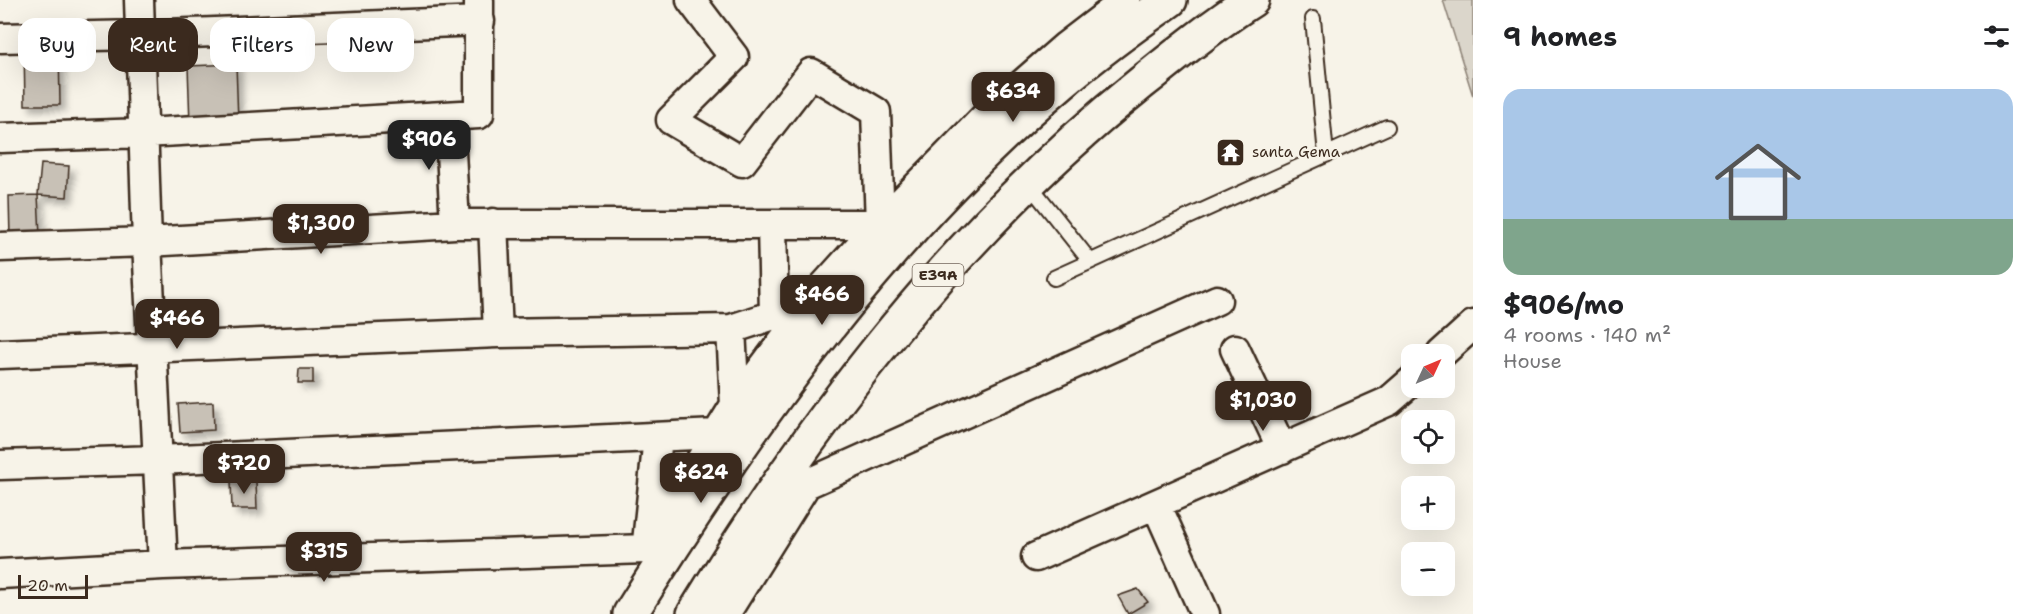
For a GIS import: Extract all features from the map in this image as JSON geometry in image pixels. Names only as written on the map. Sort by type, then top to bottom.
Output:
[{"type":"main road","points":[[630,614],[655,555],[728,440],[913,226],[995,144],[1062,82],[1170,0]]},
{"type":"main road","name":"E39A","points":[[694,614],[764,503],[823,417],[889,332],[944,268],[1027,182],[1101,115],[1181,51],[1252,0]]},
{"type":"street","points":[[139,0],[140,18]]},
{"type":"street","points":[[691,0],[734,57],[671,120],[742,162],[811,73],[876,112],[880,224]]},
{"type":"street","points":[[735,405],[824,286],[880,224],[987,115],[1066,46],[1126,0]]},
{"type":"street","points":[[0,138],[144,133],[479,114],[479,10],[198,31]]},
{"type":"street","points":[[0,38],[108,36]]},
{"type":"street","points":[[142,72],[147,242],[163,565]]},
{"type":"street","points":[[450,116],[455,224]]},
{"type":"street","points":[[0,247],[147,242],[493,223],[913,226]]},
{"type":"street","points":[[493,223],[498,333]]},
{"type":"street","points":[[0,354],[498,333],[731,329],[774,315],[772,225]]},
{"type":"street","points":[[764,503],[1217,300]]},
{"type":"street","points":[[1452,344],[1473,325]]},
{"type":"street","points":[[0,465],[658,437],[728,440],[735,405],[731,329]]},
{"type":"street","points":[[1235,349],[1282,449]]},
{"type":"street","points":[[1036,557],[1389,401],[1401,391]]},
{"type":"street","points":[[0,574],[163,565],[655,555],[658,437]]},
{"type":"street","points":[[725,614],[807,483]]},
{"type":"street","points":[[1156,504],[1205,614]]},
{"type":"lane","points":[[1313,19],[1326,155]]},
{"type":"lane","points":[[1054,278],[1387,127]]},
{"type":"lane","points":[[1027,182],[1090,261]]},
{"type":"shaded area","points":[[1443,0],[1473,0],[1473,96]]},
{"type":"building","points":[[210,65],[210,72],[236,72],[238,122],[190,124],[188,72],[198,72],[198,66]]},
{"type":"building","points":[[24,72],[59,72],[60,105],[25,105]]},
{"type":"building","points":[[41,164],[69,166],[67,197],[38,195]]},
{"type":"building","points":[[38,195],[40,236],[10,237],[9,196]]},
{"type":"building","points":[[299,369],[313,369],[313,383],[298,383]]},
{"type":"building","points":[[213,402],[214,430],[180,432],[178,404]]},
{"type":"building","points":[[231,481],[256,481],[257,509],[232,509]]},
{"type":"building","points":[[1138,589],[1148,602],[1128,614],[1118,596]]},
{"type":"place","name":"santa Gema","points":[[1231,152]]}]
